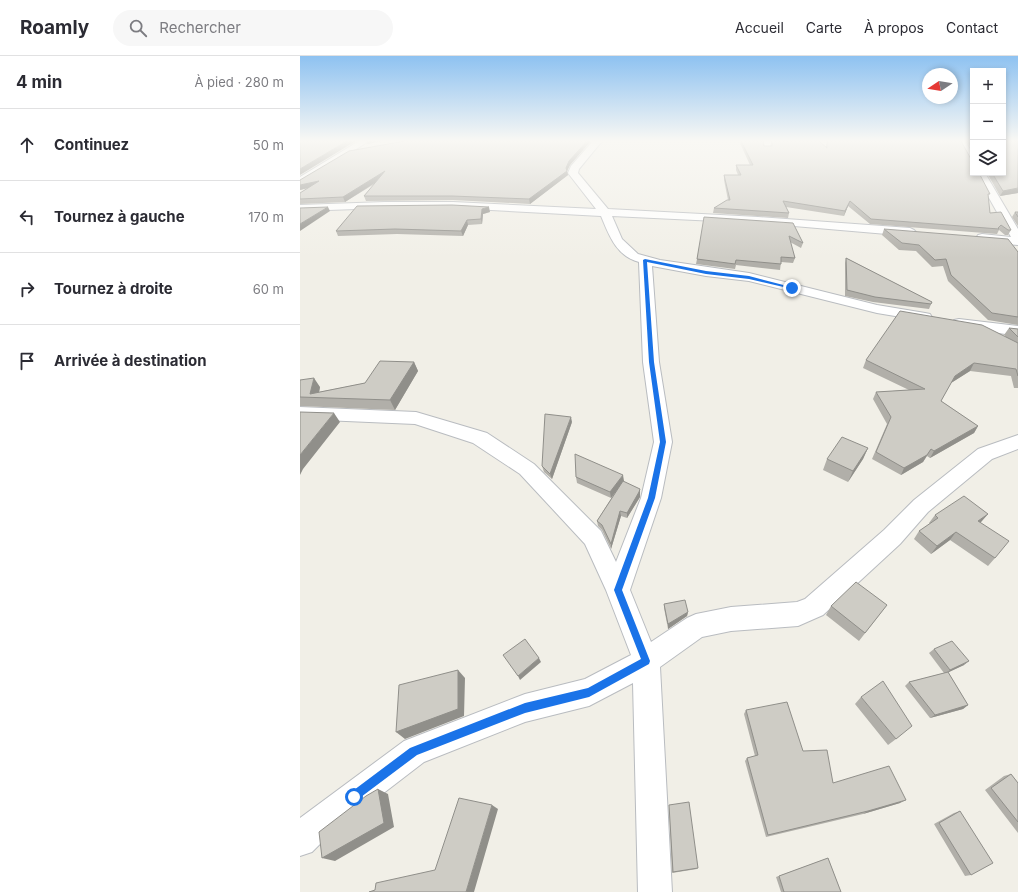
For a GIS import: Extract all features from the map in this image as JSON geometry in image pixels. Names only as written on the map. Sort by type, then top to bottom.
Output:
[{"type":"street","points":[[580,180],[605,213],[617,241],[634,257],[706,272],[749,277],[877,309],[1018,331]]},
{"type":"street","points":[[984,180],[1018,240]]},
{"type":"street","points":[[300,208],[385,205],[453,206],[758,220],[923,234]]},
{"type":"street","points":[[971,237],[1018,240]]},
{"type":"street","points":[[618,590],[651,498],[663,442],[652,362],[645,260]]},
{"type":"street","points":[[300,413],[416,418],[480,438],[527,469],[592,538],[618,590],[646,661],[655,892]]},
{"type":"street","points":[[300,840],[318,824],[414,751],[525,708],[589,692],[646,661],[696,626],[731,618],[798,614],[814,607],[892,538],[921,506],[985,454],[1018,442]]},
{"type":"building","points":[[300,180],[370,180],[343,197],[300,199],[300,193],[319,181],[300,185]]},
{"type":"building","points":[[377,180],[555,180],[529,199],[452,196],[364,196]]},
{"type":"building","points":[[725,180],[983,180],[990,194],[988,194],[990,213],[1001,212],[1011,230],[1008,230],[1001,225],[998,228],[999,229],[871,219],[850,201],[845,211],[783,201],[789,213],[714,208],[727,200],[730,200]]},
{"type":"building","points":[[996,180],[1018,180],[1018,188],[1003,191]]},
{"type":"building","points":[[452,205],[489,207],[482,209],[481,219],[467,220],[461,231],[395,229],[336,231],[357,206]]},
{"type":"building","points":[[328,207],[300,224],[300,208]]},
{"type":"building","points":[[704,217],[793,223],[803,243],[789,236],[795,258],[781,257],[781,264],[736,260],[735,264],[697,259]]},
{"type":"building","points":[[884,229],[1008,239],[1018,252],[1018,317],[992,313],[951,275],[946,259],[935,260],[919,245],[902,243]]},
{"type":"building","points":[[846,258],[932,302],[931,304],[875,297],[847,290]]},
{"type":"building","points":[[900,311],[982,325],[1018,343],[1018,376],[1016,369],[974,363],[955,376],[941,401],[978,426],[934,451],[931,449],[927,455],[904,468],[876,452],[891,417],[876,392],[925,389],[866,360]]},
{"type":"building","points":[[1009,328],[1018,329],[1018,337]]},
{"type":"building","points":[[380,361],[414,362],[390,400],[300,397],[300,380],[314,378],[310,394],[365,383]]},
{"type":"building","points":[[300,412],[334,413],[300,455]]},
{"type":"building","points":[[545,414],[571,417],[550,474],[542,466]]},
{"type":"building","points":[[842,437],[868,448],[853,471],[827,459]]},
{"type":"building","points":[[575,454],[623,475],[610,492],[576,477]]},
{"type":"building","points":[[623,481],[640,489],[627,513],[620,511],[611,544],[602,525],[597,521]]},
{"type":"building","points":[[964,496],[988,514],[978,521],[1009,541],[995,558],[956,532],[937,546],[919,531],[938,518],[935,515]]},
{"type":"building","points":[[856,582],[887,605],[865,633],[831,606]]},
{"type":"building","points":[[685,600],[688,612],[668,624],[664,604]]},
{"type":"building","points":[[525,639],[539,658],[518,676],[503,655]]},
{"type":"building","points":[[952,641],[969,661],[950,670],[934,649]]},
{"type":"building","points":[[458,670],[458,709],[396,732],[399,685]]},
{"type":"building","points":[[948,672],[968,705],[935,715],[909,682]]},
{"type":"building","points":[[883,681],[912,726],[896,739],[861,697]]},
{"type":"building","points":[[787,702],[803,751],[827,750],[833,783],[889,766],[906,800],[868,811],[768,835],[747,758],[758,755],[746,710]]},
{"type":"building","points":[[1011,774],[1018,783],[1018,822],[991,788]]},
{"type":"building","points":[[378,789],[384,823],[322,858],[319,832],[366,796]]},
{"type":"building","points":[[459,798],[492,805],[466,892],[369,892],[375,890],[376,883],[435,870]]},
{"type":"building","points":[[689,802],[698,868],[673,872],[669,805]]},
{"type":"building","points":[[960,811],[993,863],[971,875],[939,823]]},
{"type":"building","points":[[828,858],[841,892],[784,892],[779,876]]},
{"type":"route","points":[[354,797],[414,751],[470,728],[525,708],[589,692],[646,661],[618,590],[651,498],[663,442],[652,362],[645,260],[659,264],[706,272],[749,277],[792,288]]}]
